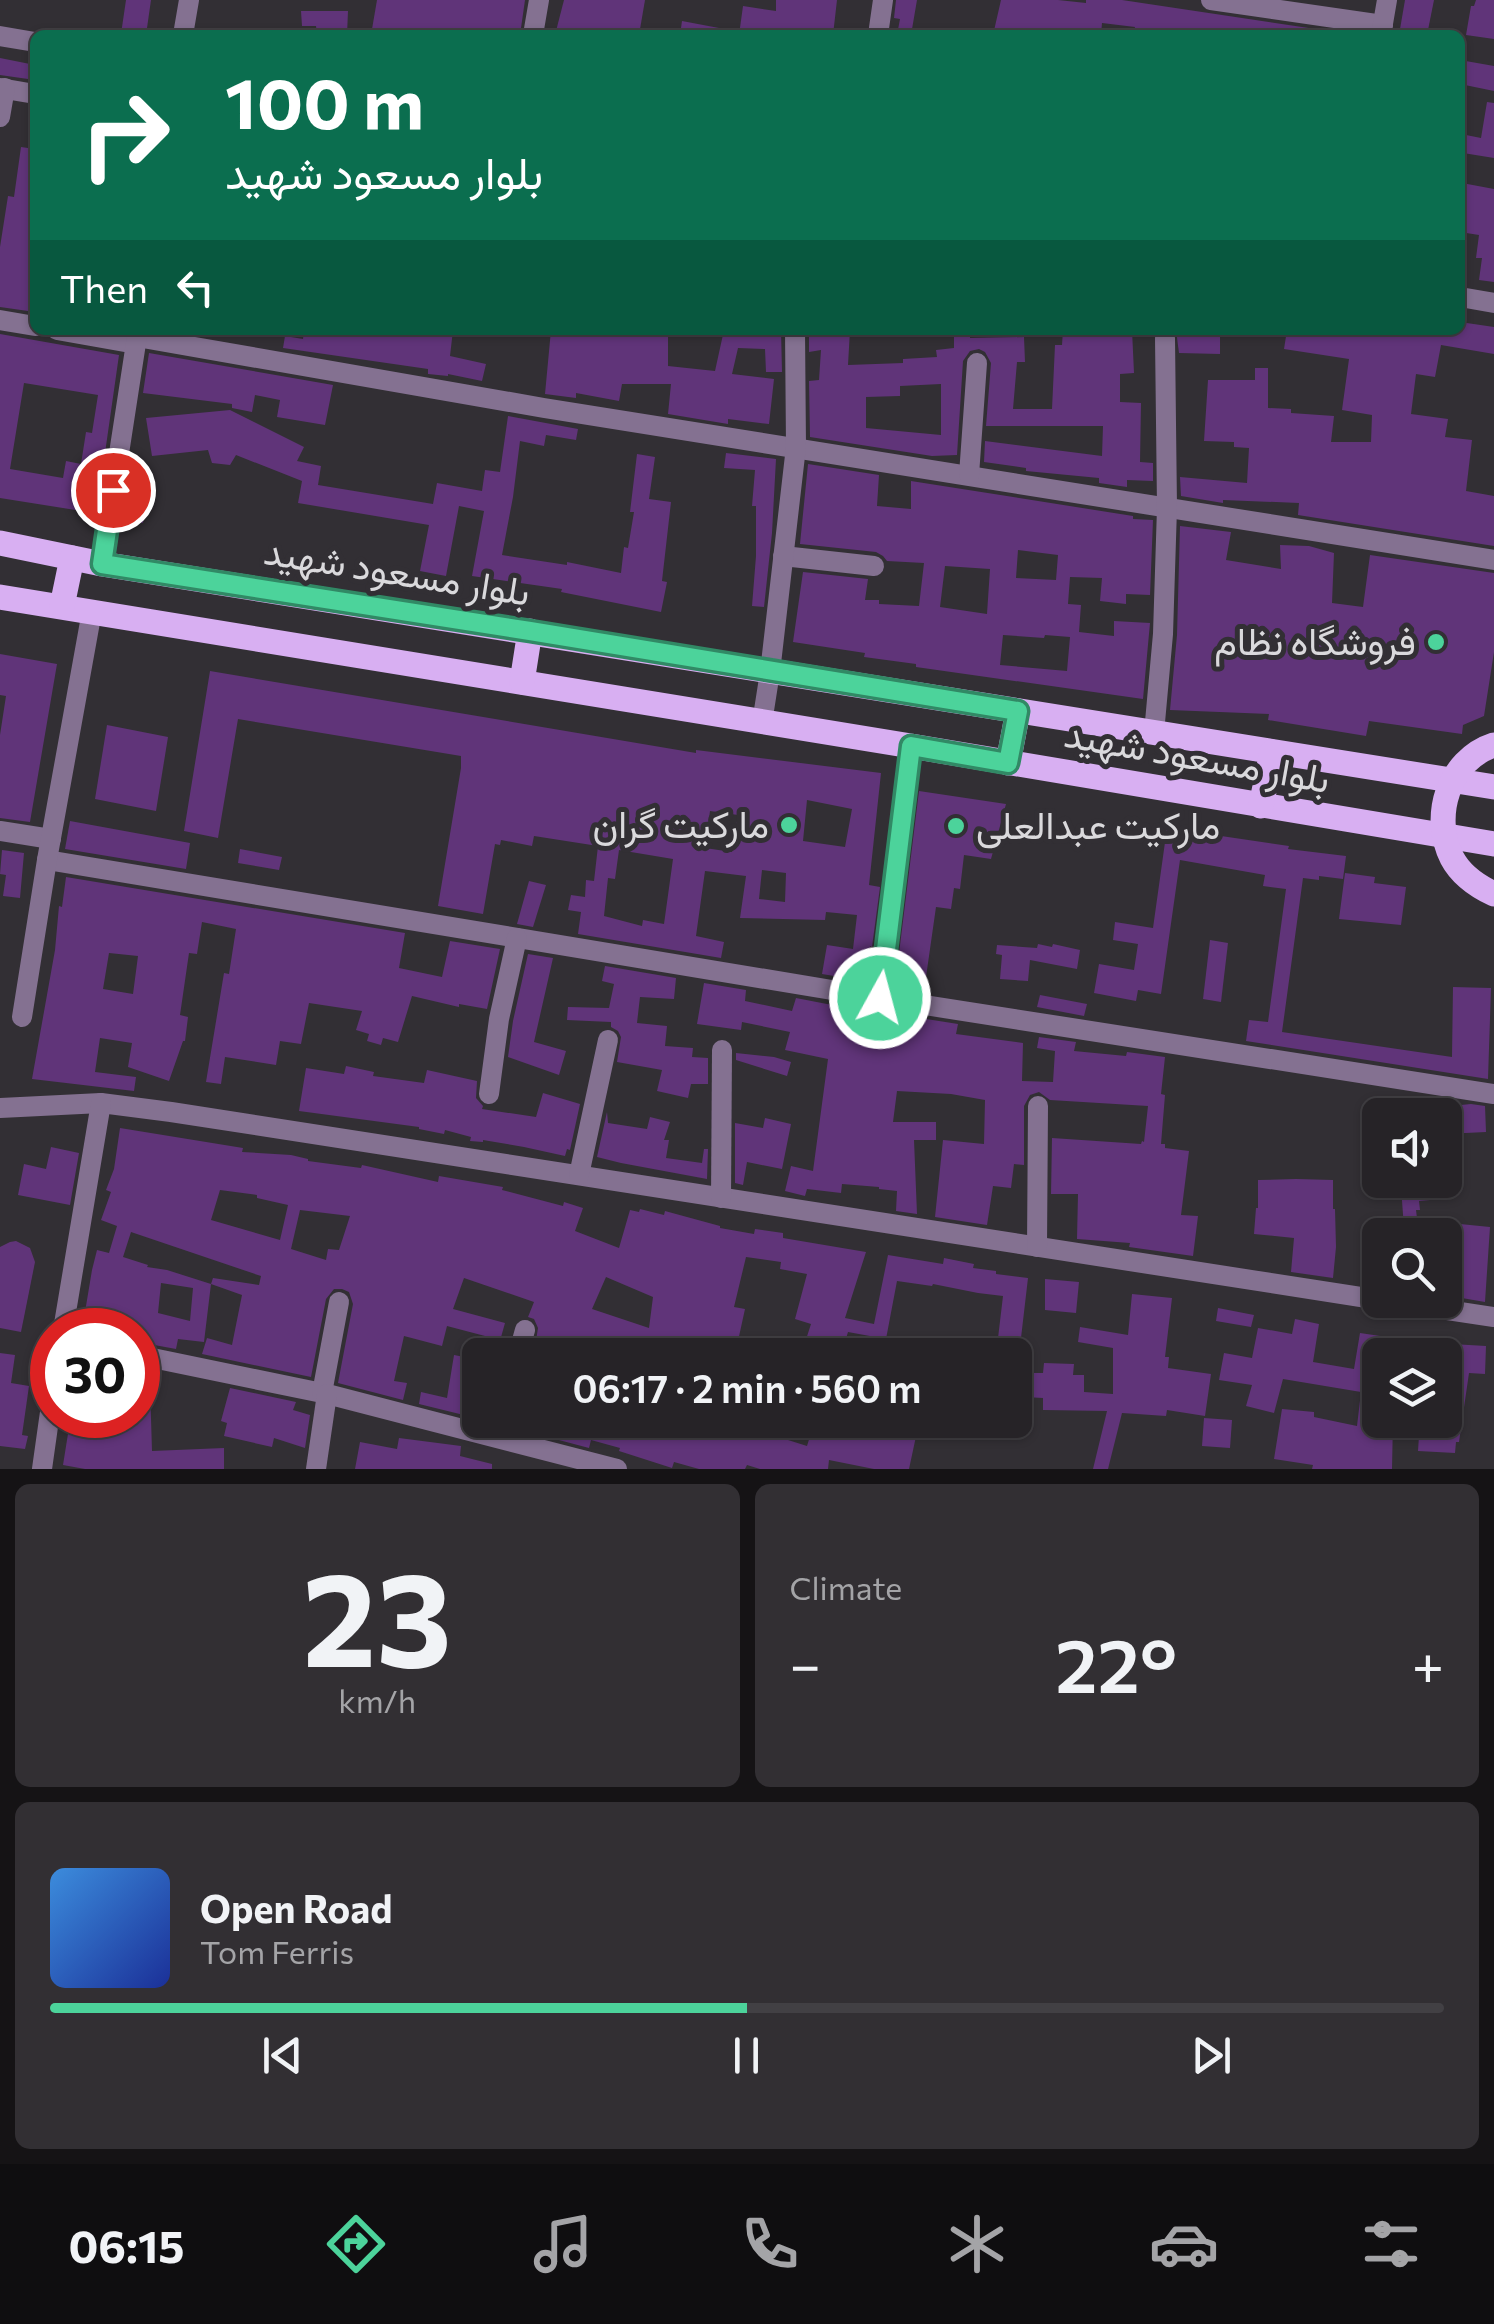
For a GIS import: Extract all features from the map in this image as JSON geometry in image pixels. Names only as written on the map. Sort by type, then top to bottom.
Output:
[{"type":"main road","name":"بلوار مسعود شهید","points":[[0,542],[102,564],[1494,787]]},
{"type":"main road","points":[[62,606],[72,558]]},
{"type":"main road","name":"بلوار مسعود شهید","points":[[0,597],[1494,844]]},
{"type":"main road","points":[[522,682],[530,631]]},
{"type":"main road","points":[[1008,763],[1018,711]]},
{"type":"main road","points":[[1494,745],[1467,761],[1452,780],[1442,817],[1444,837],[1454,860],[1470,880],[1494,894]]},
{"type":"main road","points":[[1261,806],[1272,752]]},
{"type":"street","points":[[185,30],[189,0]]},
{"type":"street","points":[[533,30],[538,0]]},
{"type":"street","points":[[879,30],[883,0]]},
{"type":"street","points":[[1210,0],[1382,30],[1387,0]]},
{"type":"street","points":[[0,36],[30,41]]},
{"type":"street","points":[[0,117],[2,88],[30,93]]},
{"type":"street","points":[[1465,298],[1494,303]]},
{"type":"street","points":[[0,320],[30,325]]},
{"type":"street","points":[[762,722],[796,448],[795,335]]},
{"type":"street","points":[[102,564],[137,337],[544,408],[1494,560]]},
{"type":"street","points":[[1154,733],[1164,634],[1165,338]]},
{"type":"street","points":[[968,475],[977,363]]},
{"type":"street","points":[[784,556],[874,566]]},
{"type":"street","points":[[22,1017],[92,610]]},
{"type":"street","points":[[880,998],[911,746]]},
{"type":"street","points":[[0,830],[49,850],[516,938],[1494,1094]]},
{"type":"street","points":[[489,1094],[516,938]]},
{"type":"street","points":[[579,1175],[608,1040]]},
{"type":"street","points":[[722,1050],[722,1198]]},
{"type":"street","points":[[67,1308],[101,1103]]},
{"type":"street","points":[[0,1108],[101,1103],[1362,1297]]},
{"type":"street","points":[[1037,1247],[1038,1106]]},
{"type":"street","points":[[316,1469],[338,1302]]},
{"type":"street","points":[[1462,1313],[1494,1318]]},
{"type":"street","points":[[523,1338],[525,1330]]},
{"type":"street","points":[[160,1360],[462,1422]]},
{"type":"street","points":[[42,1469],[46,1438]]},
{"type":"street","points":[[516,1438],[573,1464],[617,1469]]},
{"type":"building","points":[[126,0],[151,0],[147,30],[122,30]]},
{"type":"building","points":[[377,0],[525,0],[521,30],[372,30]]},
{"type":"building","points":[[564,0],[645,0],[640,30],[556,30]]},
{"type":"building","points":[[776,0],[837,0],[834,30],[740,30],[743,6],[776,11]]},
{"type":"building","points":[[896,0],[917,0],[912,30],[898,30],[900,19],[894,18]]},
{"type":"building","points":[[1001,0],[1122,0],[1323,30],[1134,30],[1135,27],[1102,23],[1101,30],[994,30]]},
{"type":"building","points":[[1405,0],[1434,0],[1428,30],[1400,30]]},
{"type":"building","points":[[1476,0],[1494,0],[1494,39],[1466,35],[1471,6]]},
{"type":"building","points":[[301,11],[348,11],[347,30],[302,26]]},
{"type":"building","points":[[682,21],[719,28],[719,30],[681,30]]},
{"type":"building","points":[[0,58],[30,64],[30,79],[0,75]]},
{"type":"building","points":[[1465,61],[1494,66],[1494,91],[1465,85]]},
{"type":"building","points":[[1487,102],[1494,103],[1494,158],[1465,153],[1466,135],[1481,138]]},
{"type":"building","points":[[21,147],[30,148],[30,311],[0,307],[0,247],[8,196],[14,197]]},
{"type":"building","points":[[1465,184],[1494,189],[1494,282],[1479,280],[1479,235],[1465,233]]},
{"type":"building","points":[[1465,323],[1494,327],[1494,354],[1441,345],[1435,377],[1416,374],[1411,414],[1448,419],[1445,437],[1472,440],[1466,491],[1494,496],[1494,546],[1298,515],[1299,503],[1223,503],[1181,496],[1180,477],[1247,483],[1249,448],[1234,447],[1234,442],[1204,441],[1208,380],[1255,380],[1255,368],[1268,368],[1268,408],[1334,416],[1331,442],[1371,442],[1372,415],[1342,410],[1349,359],[1284,349],[1286,335],[1465,335]]},
{"type":"building","points":[[0,334],[119,355],[103,467],[95,466],[88,512],[0,498]],"holes":[[[24,383],[98,395],[92,433],[86,432],[81,464],[66,461],[63,478],[10,469]]]},
{"type":"building","points":[[303,335],[452,335],[450,356],[486,364],[482,381],[428,374],[428,369],[283,348],[285,336],[303,339]]},
{"type":"building","points":[[551,335],[668,335],[668,366],[715,371],[723,335],[781,335],[782,372],[766,372],[765,349],[738,348],[732,374],[774,379],[769,424],[728,419],[728,424],[668,414],[671,384],[622,384],[619,401],[576,393],[576,398],[545,394]]},
{"type":"building","points":[[809,335],[850,335],[848,365],[937,357],[936,350],[954,348],[954,335],[1024,337],[1025,362],[1017,362],[1013,409],[1052,409],[1055,345],[1062,345],[1063,335],[1132,335],[1134,373],[1120,374],[1120,402],[1141,403],[1140,462],[1153,463],[1153,481],[1127,480],[1127,487],[1099,483],[1099,478],[1026,471],[984,462],[985,441],[1102,456],[1103,426],[986,426],[991,363],[979,349],[970,351],[963,361],[957,455],[932,456],[810,437],[809,381],[819,380],[821,350],[809,352]],"holes":[[[941,384],[941,435],[866,428],[866,397],[900,396],[900,386]]]},
{"type":"building","points":[[1177,335],[1220,335],[1220,354],[1179,353]]},
{"type":"building","points":[[149,353],[333,385],[325,425],[277,417],[280,400],[255,395],[252,412],[232,408],[232,404],[143,393]]},
{"type":"building","points":[[230,410],[304,447],[297,461],[321,466],[318,485],[433,504],[437,483],[482,491],[485,470],[500,472],[508,416],[578,429],[576,440],[546,435],[544,446],[520,441],[502,555],[621,573],[634,512],[630,512],[637,454],[655,457],[649,499],[671,502],[662,581],[667,582],[661,612],[561,592],[562,589],[472,576],[484,511],[459,506],[446,576],[420,571],[429,525],[298,503],[302,481],[236,455],[230,465],[212,463],[208,450],[152,456],[146,418]]},
{"type":"building","points":[[726,453],[776,459],[764,607],[752,606],[755,470],[724,468]]},
{"type":"building","points":[[808,464],[879,475],[877,506],[911,509],[911,481],[1153,520],[1150,595],[1126,594],[1126,604],[1100,601],[1102,578],[1070,577],[1068,604],[1081,605],[1079,632],[1114,636],[1114,621],[1150,623],[1143,699],[916,667],[864,657],[865,653],[793,642],[803,572],[868,579],[865,600],[919,606],[924,563],[887,561],[876,552],[800,544]],"holes":[[[1018,550],[1058,555],[1056,580],[1016,578]],[[945,566],[990,569],[987,614],[940,607]],[[1003,635],[1070,637],[1067,671],[1000,665]]]},
{"type":"building","points":[[131,469],[151,473],[143,523],[123,520]]},
{"type":"building","points":[[1180,526],[1231,532],[1226,560],[1281,569],[1280,545],[1309,546],[1334,553],[1332,603],[1363,607],[1370,555],[1494,573],[1494,652],[1484,716],[1463,725],[1462,734],[1369,721],[1366,736],[1268,720],[1269,714],[1170,710]]},
{"type":"building","points":[[0,654],[57,664],[30,822],[0,818],[0,735],[6,696],[0,695]]},
{"type":"building","points":[[210,671],[696,753],[881,773],[869,885],[880,887],[864,981],[822,974],[827,945],[853,949],[857,915],[826,912],[825,920],[740,918],[746,876],[705,871],[696,936],[724,942],[721,958],[578,934],[581,912],[568,910],[571,895],[585,897],[586,880],[594,881],[598,846],[534,836],[532,846],[501,840],[500,845],[495,844],[483,914],[438,906],[461,756],[238,719],[218,838],[184,831]],"holes":[[[807,800],[852,809],[845,847],[803,841]],[[710,811],[738,815],[732,852],[705,848]],[[619,850],[673,859],[664,924],[643,920],[642,926],[604,916],[608,878],[615,879]],[[762,870],[786,873],[785,902],[759,899]]]},
{"type":"building","points":[[107,725],[168,737],[156,811],[95,799]]},
{"type":"building","points":[[919,791],[1006,804],[991,859],[964,855],[960,889],[954,888],[951,909],[936,907],[924,991],[895,986]]},
{"type":"building","points":[[70,821],[190,843],[186,869],[65,849]]},
{"type":"building","points":[[1167,828],[1346,856],[1343,879],[1303,878],[1282,1032],[1452,1057],[1453,987],[1491,988],[1488,1079],[1246,1041],[1249,1020],[1268,1022],[1286,889],[1263,886],[1265,875],[1180,860],[1161,994],[1138,990],[1136,1001],[1094,993],[1099,964],[1134,970],[1138,944],[1113,940],[1115,922],[1153,928]]},
{"type":"building","points":[[240,849],[282,857],[279,870],[238,863]]},
{"type":"building","points":[[2,850],[24,853],[20,898],[3,896],[6,875],[0,874]]},
{"type":"building","points":[[1345,873],[1375,877],[1374,883],[1406,887],[1401,925],[1339,919]]},
{"type":"building","points":[[66,877],[405,933],[399,968],[442,977],[450,941],[500,949],[487,1009],[412,996],[398,1042],[383,1038],[381,1045],[367,1041],[369,1034],[356,1030],[362,1011],[309,1003],[301,1044],[280,1041],[276,1065],[225,1057],[221,1084],[206,1082],[224,973],[229,974],[236,929],[202,922],[197,954],[189,953],[180,1015],[188,1017],[185,1041],[169,1081],[128,1067],[132,1043],[100,1038],[95,1072],[136,1077],[134,1091],[32,1079],[59,906],[62,907]],"holes":[[[109,953],[138,956],[133,994],[103,989]]]},
{"type":"building","points":[[529,881],[546,885],[533,927],[517,924]]},
{"type":"building","points":[[1210,940],[1228,943],[1221,1002],[1203,999]]},
{"type":"building","points":[[1038,944],[1080,950],[1077,969],[1030,960],[1028,981],[1000,979],[1002,955],[996,954],[997,945],[1037,948]]},
{"type":"building","points":[[528,954],[553,958],[534,1042],[566,1051],[559,1075],[508,1057]]},
{"type":"building","points":[[605,966],[676,978],[674,999],[640,997],[637,1023],[667,1026],[665,1046],[693,1048],[692,1057],[708,1058],[708,1084],[691,1084],[688,1098],[657,1091],[662,1070],[617,1062],[621,1037],[611,1022],[567,1020],[568,1007],[609,1008],[614,984],[602,981]]},
{"type":"building","points":[[704,983],[746,990],[745,1001],[792,1011],[796,998],[958,1024],[956,1034],[1023,1043],[1022,1081],[1053,1082],[1055,1051],[1037,1048],[1039,1037],[1076,1042],[1074,1051],[1165,1057],[1161,1144],[1189,1151],[1181,1215],[1198,1216],[1193,1256],[1129,1247],[1130,1243],[1077,1239],[1078,1194],[1051,1194],[1052,1138],[1141,1144],[1148,1106],[1050,1100],[1039,1092],[1030,1095],[1024,1106],[1024,1165],[1014,1164],[1011,1188],[993,1186],[987,1225],[935,1217],[943,1140],[984,1144],[985,1100],[951,1094],[897,1091],[893,1122],[936,1122],[936,1140],[914,1140],[917,1214],[896,1211],[897,1191],[879,1187],[842,1184],[841,1193],[807,1189],[805,1196],[785,1191],[791,1166],[813,1171],[828,1059],[785,1050],[790,1032],[742,1022],[741,1030],[697,1024]]},
{"type":"building","points":[[1040,995],[1087,1004],[1084,1016],[1037,1007]]},
{"type":"building","points":[[736,1053],[791,1062],[787,1076],[736,1060]]},
{"type":"building","points":[[346,1066],[374,1072],[373,1076],[424,1083],[427,1070],[477,1081],[476,1098],[482,1109],[536,1117],[543,1093],[580,1104],[570,1150],[565,1156],[483,1140],[470,1141],[471,1137],[445,1130],[444,1134],[299,1111],[306,1068],[344,1074]]},
{"type":"building","points":[[1462,1105],[1485,1106],[1486,1132],[1462,1133]]},
{"type":"building","points":[[607,1112],[608,1123],[647,1129],[650,1117],[670,1122],[664,1140],[669,1140],[666,1158],[702,1163],[704,1149],[708,1149],[707,1179],[597,1157]]},
{"type":"building","points":[[765,1118],[791,1124],[782,1169],[747,1162],[743,1185],[735,1183],[735,1123],[763,1128]]},
{"type":"building","points":[[120,1128],[243,1148],[242,1152],[291,1155],[361,1168],[362,1165],[438,1182],[439,1176],[503,1187],[502,1190],[583,1208],[575,1231],[619,1248],[630,1210],[664,1215],[665,1211],[720,1228],[754,1234],[755,1229],[783,1233],[783,1238],[866,1252],[845,1318],[874,1324],[888,1255],[943,1264],[944,1258],[974,1264],[973,1268],[996,1274],[1028,1278],[1021,1338],[998,1338],[1003,1296],[897,1281],[886,1338],[848,1332],[846,1338],[806,1338],[811,1324],[795,1319],[807,1274],[780,1269],[781,1262],[746,1257],[734,1307],[745,1309],[739,1338],[536,1338],[538,1328],[534,1319],[528,1317],[534,1302],[464,1278],[453,1309],[505,1323],[501,1338],[484,1338],[447,1326],[442,1346],[404,1336],[394,1381],[407,1383],[403,1400],[338,1383],[353,1304],[349,1292],[342,1289],[334,1289],[326,1299],[311,1377],[202,1354],[207,1338],[232,1345],[242,1295],[211,1284],[204,1342],[178,1339],[176,1349],[160,1346],[160,1314],[190,1321],[193,1288],[161,1283],[158,1308],[86,1308],[97,1250],[109,1253],[117,1226],[101,1220],[111,1192],[106,1190],[114,1169]],"holes":[[[220,1190],[257,1195],[288,1205],[280,1240],[211,1220]],[[300,1210],[350,1216],[339,1250],[328,1249],[326,1260],[291,1249]],[[131,1232],[261,1276],[259,1285],[213,1278],[211,1284],[123,1257]],[[606,1277],[653,1297],[649,1328],[592,1309]]]},
{"type":"building","points":[[51,1147],[79,1153],[70,1205],[18,1195],[24,1164],[46,1169]]},
{"type":"building","points":[[1258,1180],[1333,1180],[1333,1278],[1291,1272],[1294,1238],[1254,1234]]},
{"type":"building","points":[[1402,1198],[1430,1198],[1419,1201],[1417,1218],[1403,1218]]},
{"type":"building","points":[[1462,1224],[1490,1227],[1485,1302],[1462,1298]]},
{"type":"building","points":[[16,1241],[30,1248],[35,1262],[21,1332],[0,1328],[0,1247]]},
{"type":"building","points":[[1045,1279],[1079,1282],[1076,1313],[1045,1310]]},
{"type":"building","points":[[1132,1294],[1172,1298],[1165,1357],[1169,1357],[1168,1368],[1211,1374],[1205,1416],[1167,1410],[1166,1416],[1122,1413],[1108,1469],[1093,1469],[1107,1411],[1043,1410],[1043,1398],[1032,1397],[1032,1373],[1043,1373],[1044,1363],[1074,1364],[1073,1375],[1084,1375],[1084,1392],[1113,1394],[1113,1348],[1078,1342],[1080,1327],[1128,1335]]},
{"type":"building","points":[[1218,1308],[1254,1315],[1251,1327],[1216,1321]]},
{"type":"building","points":[[1295,1319],[1319,1324],[1313,1362],[1354,1369],[1360,1333],[1394,1338],[1362,1338],[1362,1438],[1393,1438],[1392,1469],[1312,1469],[1313,1465],[1274,1459],[1282,1409],[1314,1412],[1314,1417],[1357,1426],[1361,1392],[1283,1379],[1274,1413],[1246,1406],[1252,1385],[1219,1380],[1224,1353],[1252,1358],[1258,1328],[1292,1334]]},
{"type":"building","points":[[1462,1345],[1486,1346],[1485,1374],[1469,1373],[1462,1421]]},
{"type":"building","points":[[0,1353],[15,1355],[11,1383],[29,1386],[22,1435],[28,1436],[25,1449],[0,1446]]},
{"type":"building","points":[[454,1355],[462,1357],[462,1415],[419,1404],[421,1392],[447,1398]]},
{"type":"building","points":[[230,1388],[296,1402],[293,1410],[310,1415],[305,1448],[274,1438],[272,1447],[224,1436],[227,1423],[221,1421]]},
{"type":"building","points":[[1204,1418],[1232,1420],[1230,1448],[1202,1446]]},
{"type":"building","points":[[67,1438],[152,1438],[152,1451],[224,1448],[224,1469],[85,1469],[63,1465]]},
{"type":"building","points":[[399,1438],[461,1446],[460,1456],[492,1464],[492,1469],[355,1469],[360,1442],[397,1449]]},
{"type":"building","points":[[552,1438],[782,1438],[807,1446],[809,1438],[916,1438],[909,1469],[874,1469],[829,1460],[828,1469],[760,1469],[747,1465],[745,1469],[699,1469],[674,1462],[672,1468],[591,1440],[589,1448]]},
{"type":"building","points":[[1419,1438],[1460,1438],[1455,1453],[1418,1451]]},
{"type":"place","name":"فروشگاه نظام","points":[[1436,642]]},
{"type":"place","name":"مارکیت گران","points":[[789,825]]},
{"type":"place","name":"مارکیت عبدالعلی","points":[[956,826]]},
{"type":"route","points":[[113,490],[102,564],[1018,711],[1008,763],[911,746],[880,998]]}]
